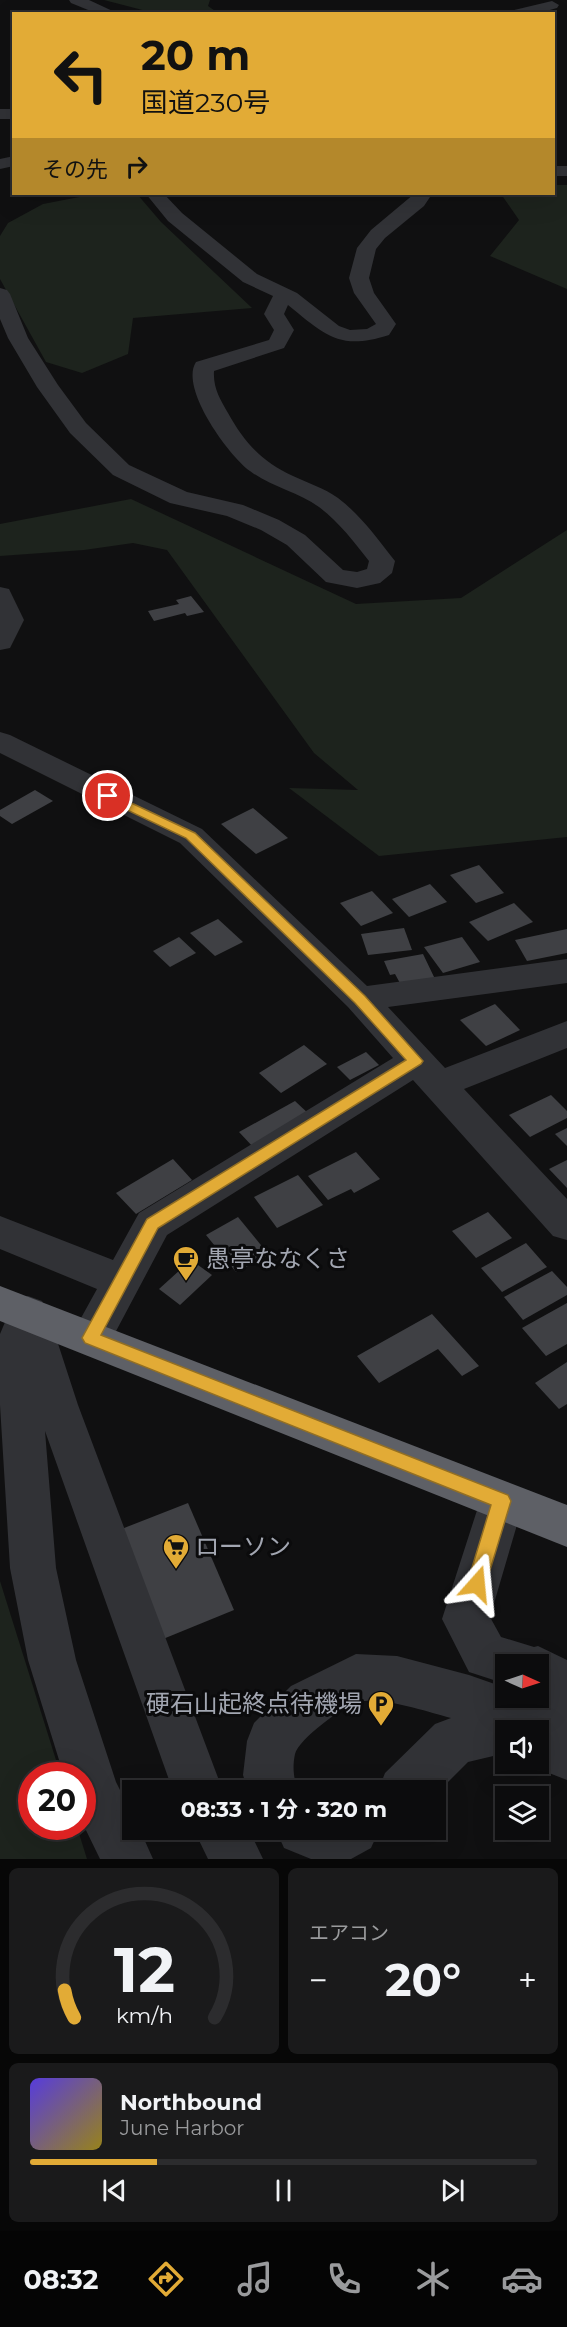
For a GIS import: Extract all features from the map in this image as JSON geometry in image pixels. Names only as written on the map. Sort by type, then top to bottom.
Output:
[{"type":"highway","points":[[14,1308],[567,1526]]},
{"type":"street","points":[[76,0],[107,12]]},
{"type":"street","points":[[524,12],[552,6]]},
{"type":"street","points":[[156,195],[175,217],[250,278],[290,297],[332,330],[348,336],[369,335],[382,331],[386,324],[364,293],[359,278],[364,258],[378,234],[418,202],[422,195]]},
{"type":"street","points":[[0,294],[18,338],[48,387],[78,428],[121,470],[180,498],[234,510],[270,525],[296,540],[335,577],[357,580],[371,578],[380,573],[382,561],[353,526],[329,503],[302,487],[268,473],[246,458],[230,439],[201,383],[204,367],[278,344],[284,330],[274,314],[279,301],[290,297]]},
{"type":"street","points":[[0,595],[11,620],[0,642]]},
{"type":"street","points":[[0,741],[67,777],[191,836],[360,999],[567,1225]]},
{"type":"street","points":[[360,999],[567,971]]},
{"type":"street","points":[[91,1338],[153,1224],[427,1073],[567,1034]]},
{"type":"street","points":[[0,1232],[122,1281]]},
{"type":"street","points":[[14,1308],[57,1405],[194,1780]]},
{"type":"street","points":[[14,1308],[33,1568],[52,1660],[94,1791],[127,1859]]},
{"type":"street","points":[[495,1658],[486,1656],[466,1619],[502,1501]]},
{"type":"street","points":[[549,1674],[567,1687]]},
{"type":"street","points":[[270,1780],[268,1775],[272,1741],[308,1703],[356,1678],[397,1680],[469,1699],[513,1715],[567,1723]]},
{"type":"street","points":[[567,1723],[548,1741],[567,1755]]},
{"type":"street","points":[[414,1780],[453,1742],[496,1729],[567,1723]]},
{"type":"street","points":[[226,1840],[237,1859]]},
{"type":"shaded area","points":[[104,0],[210,0],[208,6],[217,12],[150,12]]},
{"type":"shaded area","points":[[555,185],[567,185],[567,289],[490,256],[519,220],[502,195],[555,195]]},
{"type":"shaded area","points":[[90,195],[138,195],[161,222],[252,308],[133,318],[128,354],[82,373],[46,362],[0,279],[0,236],[8,223],[43,204]]},
{"type":"shaded area","points":[[131,499],[356,604],[461,598],[567,530],[567,837],[379,856],[289,788],[358,790],[314,753],[167,550],[133,543],[84,550],[0,556],[0,524]]},
{"type":"shaded area","points":[[0,1581],[57,1762],[18,1762],[18,1840],[81,1840],[87,1859],[0,1859]]},
{"type":"building","points":[[191,596],[204,612],[187,616],[185,613],[154,621],[148,611],[179,604],[176,600]]},
{"type":"building","points":[[35,790],[53,801],[12,824],[0,816],[0,810]]},
{"type":"building","points":[[253,808],[288,838],[256,854],[221,824]]},
{"type":"building","points":[[479,865],[504,893],[476,903],[450,875]]},
{"type":"building","points":[[430,884],[447,902],[409,917],[392,899]]},
{"type":"building","points":[[372,891],[393,913],[361,926],[340,903]]},
{"type":"building","points":[[514,903],[533,922],[488,941],[469,922]]},
{"type":"building","points":[[218,919],[243,942],[215,956],[190,933]]},
{"type":"building","points":[[404,928],[412,950],[368,955],[361,934]]},
{"type":"building","points":[[567,929],[567,953],[527,961],[515,940]]},
{"type":"building","points":[[179,937],[196,953],[170,967],[153,951]]},
{"type":"building","points":[[462,937],[480,962],[443,973],[424,947]]},
{"type":"building","points":[[423,954],[435,979],[401,985],[395,974],[390,975],[384,961]]},
{"type":"building","points":[[495,1004],[520,1030],[486,1046],[460,1020]]},
{"type":"building","points":[[304,1045],[327,1064],[281,1093],[259,1073]]},
{"type":"building","points":[[366,1052],[379,1065],[350,1080],[337,1067]]},
{"type":"building","points":[[551,1095],[567,1111],[567,1118],[530,1137],[509,1115]]},
{"type":"building","points":[[295,1101],[311,1116],[254,1148],[239,1132]]},
{"type":"building","points":[[567,1128],[567,1146],[555,1134]]},
{"type":"building","points":[[356,1152],[380,1179],[354,1193],[351,1189],[328,1200],[308,1176]]},
{"type":"building","points":[[173,1159],[192,1180],[136,1214],[116,1193]]},
{"type":"building","points":[[567,1160],[567,1188],[549,1169]]},
{"type":"building","points":[[298,1175],[323,1205],[277,1228],[254,1197]]},
{"type":"building","points":[[488,1212],[512,1238],[476,1258],[452,1231]]},
{"type":"building","points":[[238,1217],[269,1255],[236,1272],[206,1235]]},
{"type":"building","points":[[526,1243],[547,1267],[502,1292],[481,1268]]},
{"type":"building","name":"愚亭ななくさ","points":[[191,1260],[212,1275],[180,1305],[159,1289]]},
{"type":"building","points":[[552,1271],[567,1287],[567,1295],[523,1320],[504,1297]]},
{"type":"building","points":[[567,1303],[567,1344],[546,1356],[522,1328]]},
{"type":"building","points":[[432,1314],[479,1366],[462,1376],[438,1349],[379,1383],[357,1356]]},
{"type":"building","points":[[567,1362],[567,1404],[559,1409],[535,1383]]},
{"type":"building","name":"ローソン","points":[[188,1503],[234,1610],[163,1639],[119,1530]]},
{"type":"place","name":"愚亭ななくさ","points":[[186,1282]]},
{"type":"place","name":"ローソン","points":[[176,1570]]},
{"type":"place","name":"硬石山起終点待機場","points":[[381,1727]]},
{"type":"route","points":[[108,796],[191,836],[360,999],[416,1061],[153,1224],[91,1338],[502,1501],[477,1584]]}]
